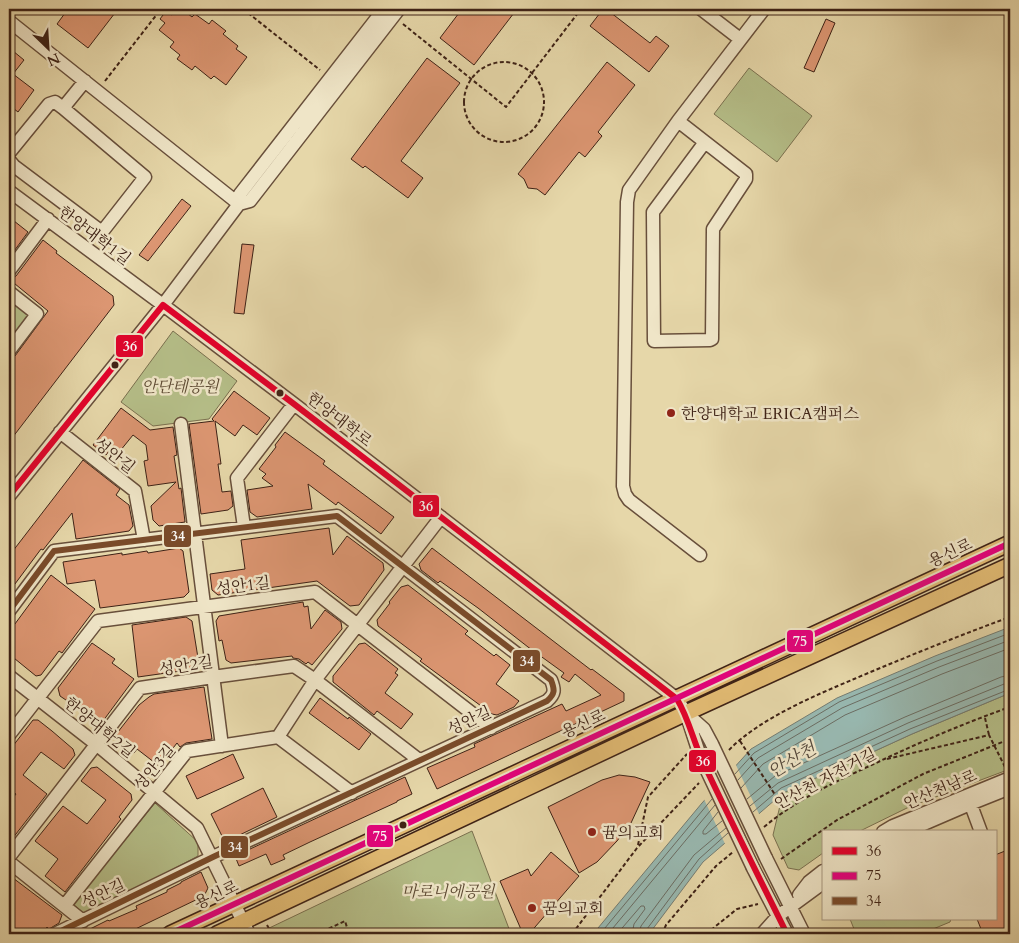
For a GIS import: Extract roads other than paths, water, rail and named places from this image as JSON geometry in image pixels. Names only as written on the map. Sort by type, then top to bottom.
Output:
[{"type":"main road","name":"용신로","points":[[170,934],[1010,543]]},
{"type":"main road","points":[[217,934],[246,928],[686,713],[1010,565]]},
{"type":"street","points":[[11,488],[60,432],[163,305],[239,204],[240,194],[384,9]]},
{"type":"street","points":[[239,204],[250,201],[399,9]]},
{"type":"street","points":[[701,9],[740,39]]},
{"type":"street","points":[[700,556],[629,500],[623,486],[627,202],[629,190],[678,121],[764,9]]},
{"type":"street","points":[[9,21],[239,204]]},
{"type":"street","points":[[63,108],[86,81]]},
{"type":"street","points":[[9,153],[49,104],[55,102],[145,177],[102,232],[9,160]]},
{"type":"street","points":[[678,121],[705,142],[746,174],[746,179],[713,229],[713,337],[710,340],[654,341],[653,212],[705,142]]},
{"type":"street","name":"한양대학1길","points":[[9,191],[163,305]]},
{"type":"street","points":[[9,271],[48,219]]},
{"type":"street","points":[[9,292],[37,314],[9,351]]},
{"type":"street","name":"한양대학로","points":[[163,305],[677,699],[686,713],[698,750],[753,868],[778,916]]},
{"type":"street","points":[[244,527],[237,478],[294,404]]},
{"type":"street","points":[[181,424],[222,746]]},
{"type":"street","name":"성안길","points":[[60,432],[135,491],[144,540]]},
{"type":"street","name":"성안길","points":[[9,611],[54,551],[337,516],[551,680],[554,689],[553,696],[546,701],[213,857],[55,934]]},
{"type":"street","points":[[352,793],[278,737],[314,680],[442,517]]},
{"type":"street","name":"성안1길","points":[[9,735],[98,621],[315,592],[491,728]]},
{"type":"street","name":"성안2길","points":[[9,857],[140,688],[212,676],[294,666],[419,760]]},
{"type":"street","name":"한양대학2길","points":[[9,676],[96,744],[197,828],[213,857],[246,928]]},
{"type":"street","name":"한양대학로","points":[[686,713],[704,729],[790,906]]},
{"type":"street","name":"성안3길","points":[[65,905],[187,751],[278,737]]},
{"type":"street","name":"안산천남로","points":[[909,830],[1010,778]]},
{"type":"street","name":"안산천남로","points":[[888,830],[968,799],[1010,788]]},
{"type":"street","points":[[968,799],[980,830]]},
{"type":"street","points":[[9,862],[83,921]]},
{"type":"street","points":[[790,906],[809,882],[822,872]]},
{"type":"street","points":[[762,934],[778,916],[822,884]]},
{"type":"street","points":[[790,906],[804,934]]},
{"type":"street","points":[[778,916],[787,934]]},
{"type":"water","name":"안산천","points":[[1010,627],[1010,693],[912,734],[783,793],[703,862],[649,934],[593,934],[702,803],[751,749],[837,698],[935,656]]},
{"type":"place","name":"한양대학교 ERICA캠퍼스","points":[[671,413]]},
{"type":"place","name":"뀸의교회","points":[[592,832]]},
{"type":"place","name":"꿈의교회","points":[[532,908]]},
{"type":"park label","name":"안단테공원","points":[[180,386]]},
{"type":"park label","name":"마로니에공원","points":[[448,891]]}]
